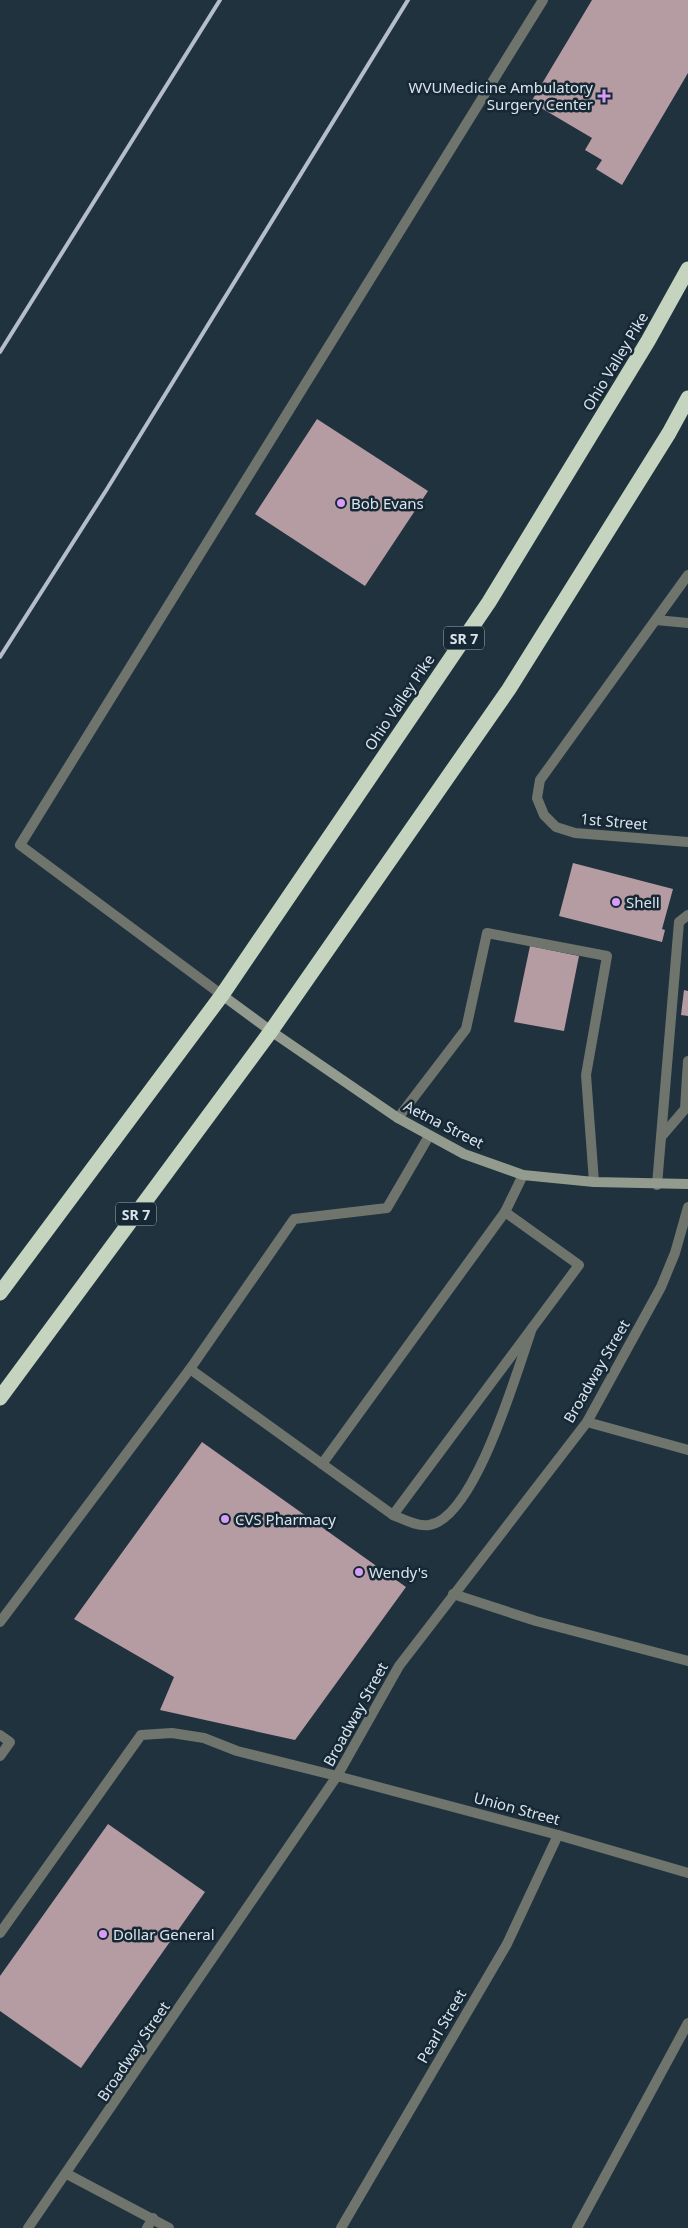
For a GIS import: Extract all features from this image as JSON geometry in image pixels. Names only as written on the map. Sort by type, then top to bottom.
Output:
[{"type":"highway","name":"Ohio Valley Pike","points":[[222,995],[489,602],[648,341],[688,269]]},
{"type":"highway","name":"SR 7","points":[[0,1398],[271,1031],[509,689],[669,433],[688,398]]},
{"type":"highway","name":"SR 7","points":[[0,1293],[222,995]]},
{"type":"street","points":[[222,995],[20,845],[543,0]]},
{"type":"street","points":[[656,620],[688,575]]},
{"type":"street","points":[[656,620],[688,622]]},
{"type":"street","name":"1st Street","points":[[656,620],[540,780],[537,798],[544,814],[556,827],[575,833],[688,842]]},
{"type":"street","points":[[657,1185],[678,922],[688,916]]},
{"type":"street","points":[[398,1118],[466,1029],[487,933],[607,956],[586,1076],[594,1182]]},
{"type":"street","name":"Aetna Street","points":[[222,995],[398,1118],[464,1154],[523,1175],[594,1182],[657,1185],[688,1184]]},
{"type":"street","points":[[661,1137],[685,1109],[688,1061]]},
{"type":"street","points":[[0,1622],[190,1369],[294,1219],[387,1208],[429,1136]]},
{"type":"street","points":[[322,1464],[505,1212],[523,1175]]},
{"type":"street","name":"Broadway Street","points":[[28,2228],[67,2174],[337,1776],[399,1666],[587,1422],[661,1287],[675,1252],[688,1207]]},
{"type":"street","points":[[393,1514],[579,1265],[505,1212]]},
{"type":"street","points":[[190,1369],[393,1514],[405,1520],[429,1525],[450,1515],[474,1479],[495,1434],[532,1328]]},
{"type":"street","points":[[587,1422],[688,1450]]},
{"type":"street","points":[[453,1594],[536,1621],[688,1661]]},
{"type":"street","name":"Union Street","points":[[0,1933],[141,1735],[172,1733],[204,1738],[238,1750],[558,1835],[688,1873]]},
{"type":"street","points":[[0,1735],[10,1742],[0,1756]]},
{"type":"street","name":"Pearl Street","points":[[340,2228],[507,1944],[558,1835]]},
{"type":"street","points":[[577,2228],[688,2023]]},
{"type":"street","points":[[67,2174],[169,2228]]},
{"type":"street","points":[[147,2228],[153,2218]]},
{"type":"building","name":"WVUMedicine Ambulatory Surgery Center","points":[[592,0],[688,0],[688,73],[622,185],[596,169],[602,160],[585,150],[592,138],[531,102]]},
{"type":"building","name":"Bob Evans","points":[[317,419],[428,491],[365,586],[255,514]]},
{"type":"building","name":"Shell","points":[[573,863],[673,889],[662,929],[665,930],[662,942],[559,916]]},
{"type":"building","points":[[530,946],[579,956],[564,1031],[514,1022]]},
{"type":"building","points":[[684,990],[688,991],[688,1016],[681,1015]]},
{"type":"building","points":[[202,1442],[406,1587],[295,1740],[160,1710],[174,1677],[74,1619]]},
{"type":"building","name":"Dollar General","points":[[108,1824],[205,1892],[81,2068],[0,2011],[0,1976]]},
{"type":"railway","points":[[0,352],[220,0]]},
{"type":"railway","points":[[0,657],[107,489],[408,0]]},
{"type":"place","name":"WVUMedicine Ambulatory Surgery Center","points":[[604,96]]},
{"type":"place","name":"Bob Evans","points":[[341,503]]},
{"type":"place","name":"Shell","points":[[616,902]]},
{"type":"place","name":"CVS Pharmacy","points":[[225,1519]]},
{"type":"place","name":"Wendy's","points":[[359,1572]]},
{"type":"place","name":"Dollar General","points":[[103,1934]]}]
